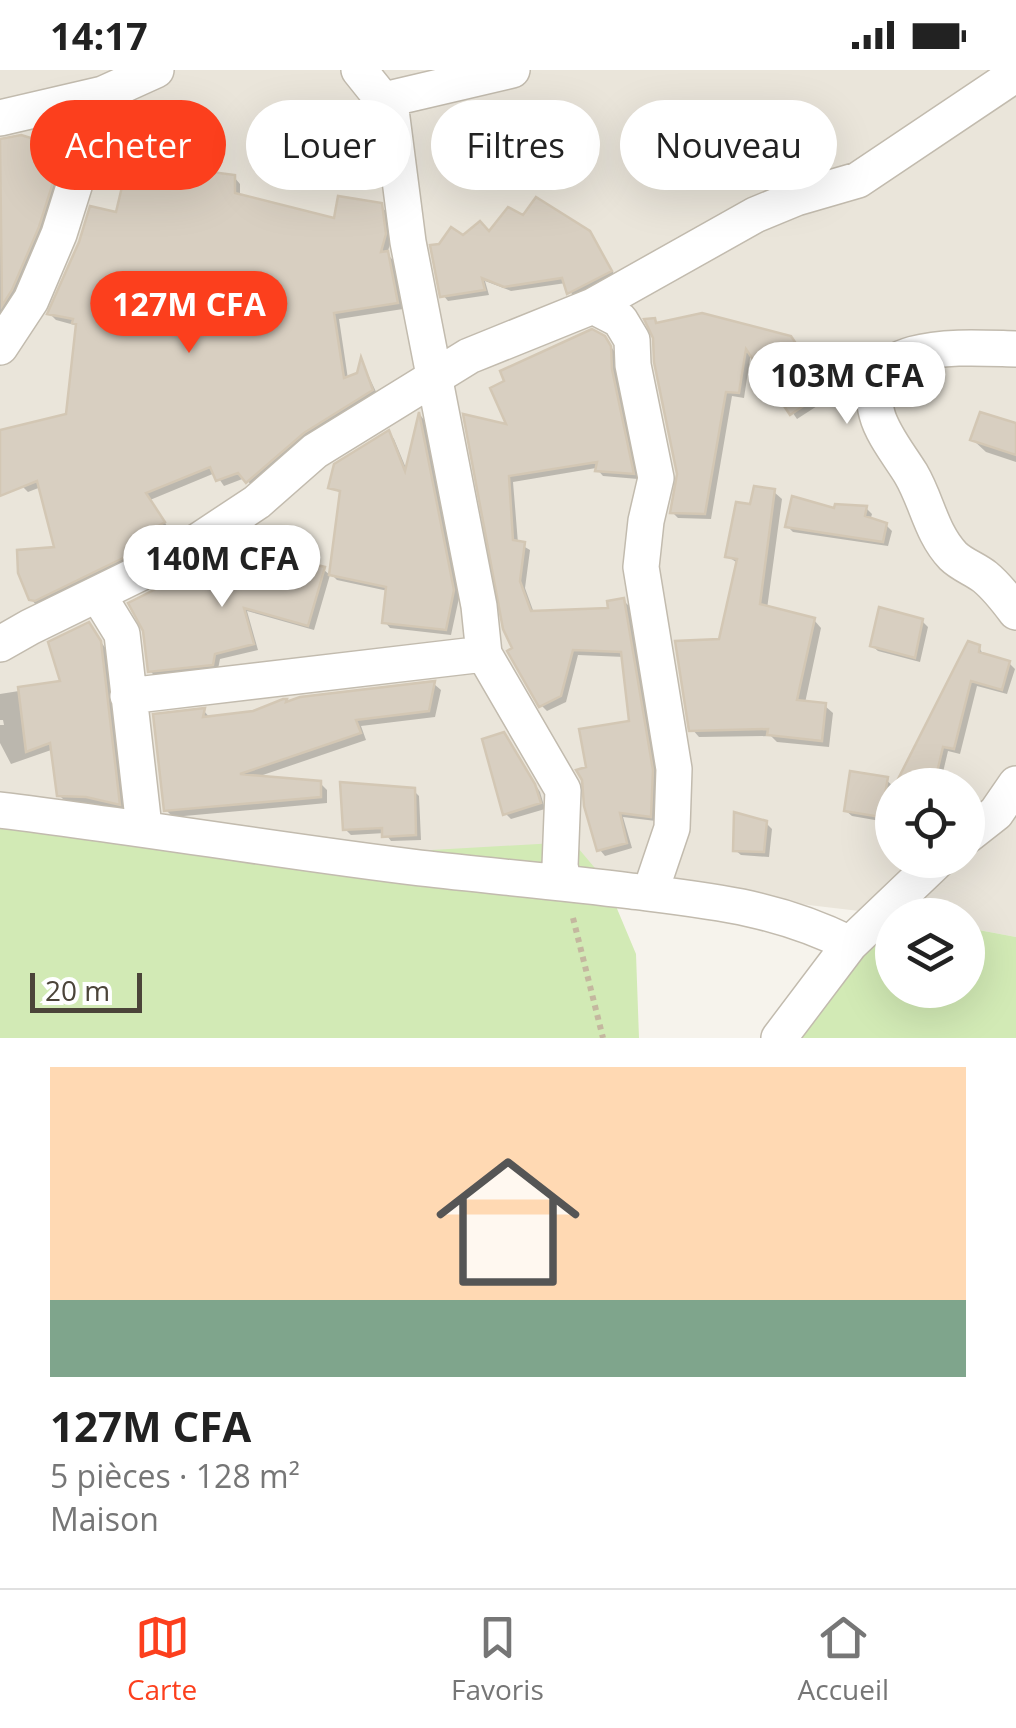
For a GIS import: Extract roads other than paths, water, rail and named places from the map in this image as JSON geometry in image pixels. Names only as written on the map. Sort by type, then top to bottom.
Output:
[{"type":"street","points":[[0,118],[103,94],[156,70]]},
{"type":"street","points":[[359,70],[384,100],[512,70]]},
{"type":"street","points":[[0,644],[177,555],[257,502],[314,451],[468,356],[594,306],[755,215],[858,180],[1013,74]]},
{"type":"street","points":[[0,348],[31,300],[59,234],[103,94]]},
{"type":"street","points":[[401,190],[479,606],[484,654],[562,790],[560,866],[564,883]]},
{"type":"street","points":[[594,306],[620,320],[632,340],[633,365],[656,478],[641,567],[674,769],[672,828],[650,893]]},
{"type":"street","points":[[1016,349],[917,353],[896,360],[881,371],[872,386],[878,417],[922,492],[934,528],[954,558],[986,578],[1016,612]]},
{"type":"street","points":[[98,594],[122,634],[144,827]]},
{"type":"street","points":[[128,696],[484,654]]},
{"type":"street","points":[[985,822],[1016,784]]},
{"type":"street","points":[[0,810],[417,868],[763,909],[850,944]]},
{"type":"street","points":[[779,1038],[850,944],[919,878]]}]
